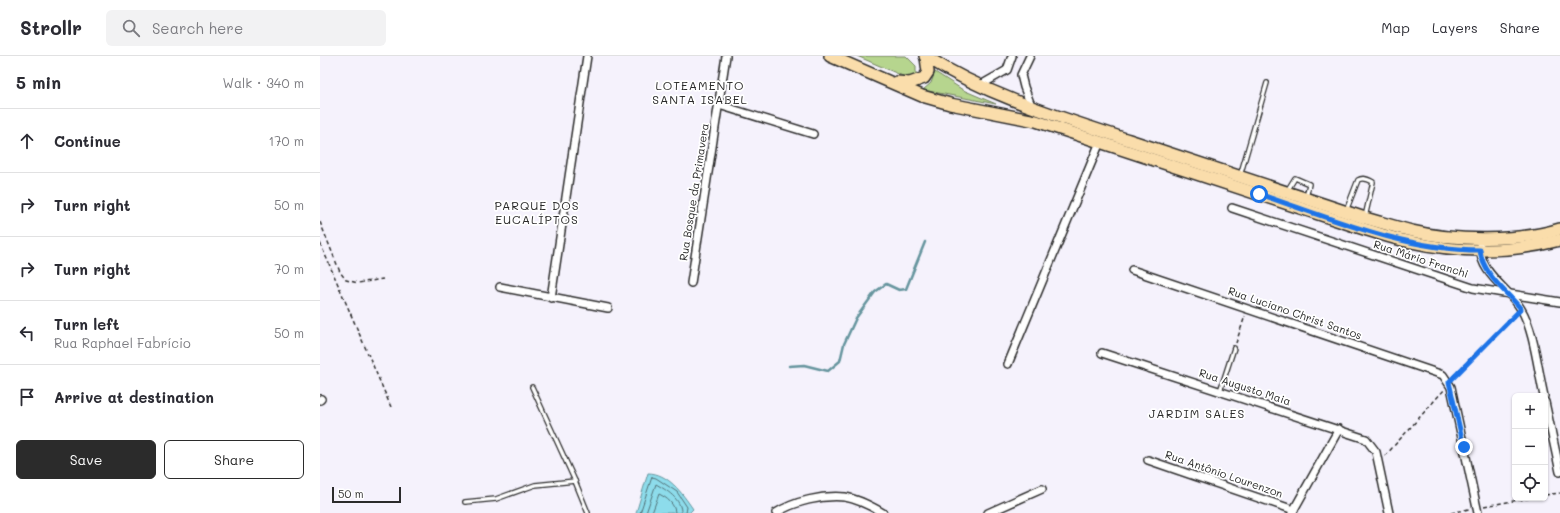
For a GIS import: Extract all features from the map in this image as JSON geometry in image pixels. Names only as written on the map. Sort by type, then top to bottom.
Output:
[{"type":"main road","points":[[830,56],[846,60],[922,96],[1036,121],[1361,228],[1412,242],[1457,249],[1480,250],[1542,245],[1560,240]]},
{"type":"main road","points":[[890,81],[910,82],[924,78],[928,72],[926,56]]},
{"type":"main road","points":[[926,56],[955,75],[1032,108],[1364,218],[1413,232],[1456,238],[1480,238],[1523,236],[1560,229]]},
{"type":"street","points":[[551,298],[587,56]]},
{"type":"street","name":"Rua Bosque da Primavera","points":[[691,283],[726,56]]},
{"type":"street","points":[[978,86],[1007,70],[1012,56]]},
{"type":"street","points":[[1030,56],[1021,75],[1032,108]]},
{"type":"street","points":[[1007,70],[1021,75]]},
{"type":"street","points":[[719,105],[813,134]]},
{"type":"street","points":[[1008,364],[1100,142]]},
{"type":"street","name":"Rua Mário Franchi","points":[[1232,208],[1473,288],[1507,292],[1560,302]]},
{"type":"street","points":[[1480,238],[1481,258],[1487,269],[1521,309],[1529,329],[1543,393]]},
{"type":"street","name":"Rua Luciano Christ Santos","points":[[1132,270],[1437,372],[1443,375],[1449,383]]},
{"type":"street","points":[[500,288],[608,308]]},
{"type":"street","name":"Rua Augusto Maia","points":[[1102,353],[1366,439],[1376,452],[1378,464]]},
{"type":"street","points":[[1449,383],[1478,510]]},
{"type":"street","points":[[1548,416],[1560,472]]},
{"type":"street","points":[[1293,511],[1339,429]]},
{"type":"street","name":"Rua Antônio Lourenzon","points":[[1148,460],[1293,511]]},
{"type":"street","points":[[1378,464],[1389,513]]},
{"type":"street","points":[[988,513],[1042,489]]},
{"type":"street","points":[[776,513],[804,501],[846,497],[867,504],[883,513]]},
{"type":"lane","points":[[1239,177],[1268,83]]},
{"type":"lane","points":[[1286,192],[1295,178],[1309,184],[1306,199]]},
{"type":"lane","points":[[1346,212],[1358,180],[1361,178],[1369,179],[1373,182],[1364,218]]},
{"type":"lane","points":[[1220,391],[1234,348]]},
{"type":"lane","points":[[532,387],[588,513]]},
{"type":"lane","points":[[465,502],[496,499],[535,485],[575,481]]},
{"type":"path","points":[[320,222],[340,272],[346,280],[358,283],[382,279]]},
{"type":"path","points":[[320,243],[392,407]]},
{"type":"path","points":[[1234,348],[1248,308]]},
{"type":"path","points":[[1378,464],[1449,383],[1521,309]]},
{"type":"path","points":[[1548,495],[1560,493]]},
{"type":"path","points":[[1451,513],[1478,510],[1517,501]]},
{"type":"green space","points":[[857,56],[906,56],[916,66],[916,74],[910,78],[903,76]]},
{"type":"green space","points":[[935,72],[963,90],[996,104],[923,90],[931,83]]},
{"type":"water","points":[[648,473],[662,476],[668,480],[674,485],[693,509],[689,513],[636,513]]},
{"type":"waterway","points":[[789,366],[804,365],[828,371],[840,361],[844,344],[856,318],[875,292],[886,284],[899,290],[906,289],[925,242]]},
{"type":"district","name":"LOTEAMENTO SANTA ISABEL","points":[[700,93]]},
{"type":"district","name":"PARQUE DOS EUCALÍPTOS","points":[[537,213]]},
{"type":"district","name":"JARDIM SALES","points":[[1197,414]]},
{"type":"route","points":[[1259,194],[1361,228],[1412,242],[1457,249],[1480,250],[1481,258],[1487,269],[1521,309],[1449,382],[1464,447]]}]
